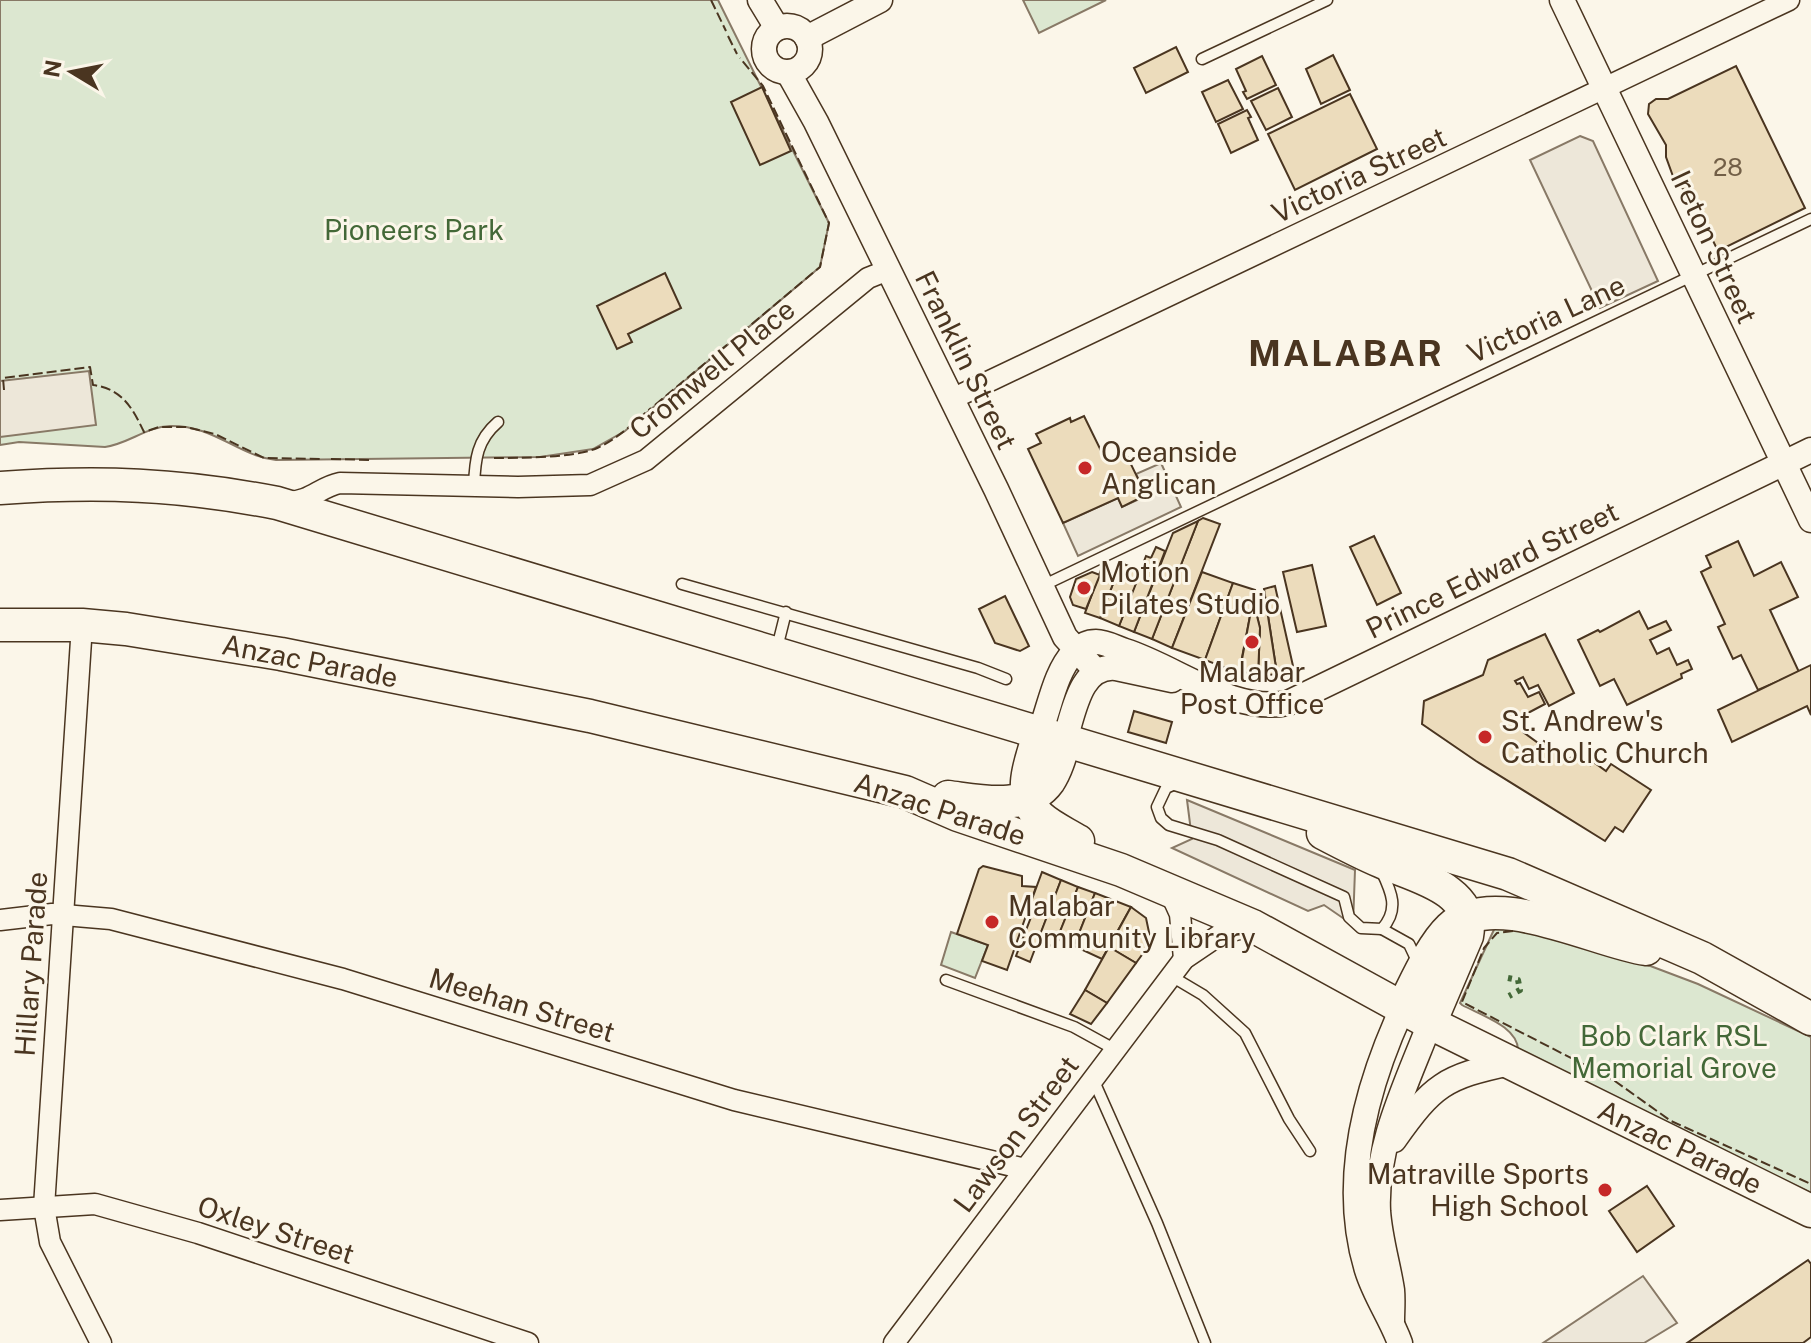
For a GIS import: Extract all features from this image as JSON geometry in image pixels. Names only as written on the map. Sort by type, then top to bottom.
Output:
[{"type":"main road","points":[[0,488],[79,483],[150,485],[207,490],[277,503],[1531,882],[1702,958],[1811,1019]]},
{"type":"main road","name":"Anzac Parade","points":[[0,625],[82,625],[176,635],[590,716],[905,792],[958,815],[1121,870],[1253,926],[1416,1015],[1811,1211]]},
{"type":"main road","points":[[1053,736],[1028,771],[1027,798],[1033,810],[1121,870]]},
{"type":"main road","points":[[905,792],[990,802],[1027,798]]},
{"type":"main road","points":[[1249,795],[1449,892],[1465,910],[1467,936],[1416,1015]]},
{"type":"main road","points":[[1416,1015],[1420,973],[1449,928],[1468,918],[1496,913],[1532,918],[1634,947],[1702,958]]},
{"type":"street","points":[[760,0],[777,28]]},
{"type":"street","points":[[807,38],[880,0]]},
{"type":"street","name":"Ireton Street","points":[[1562,0],[1811,520]]},
{"type":"street","name":"Victoria Street","points":[[952,399],[1789,0]]},
{"type":"street","points":[[794,27],[807,38],[809,57],[801,68],[788,72],[775,69],[766,58],[765,44],[777,28],[794,27]]},
{"type":"street","name":"Franklin Street","points":[[788,72],[816,122],[952,399],[1065,637],[1095,670]]},
{"type":"street","name":"Cromwell Place","points":[[277,503],[305,500],[340,483],[590,485],[646,460],[868,278],[888,270]]},
{"type":"street","name":"Prince Edward Street","points":[[1076,650],[1087,643],[1102,642],[1148,659],[1195,683],[1254,704],[1288,703],[1811,450]]},
{"type":"street","name":"Hillary Parade","points":[[82,625],[44,1207],[50,1242],[101,1343]]},
{"type":"street","points":[[1053,736],[1058,682],[1076,650]]},
{"type":"street","name":"Prince Edward Street","points":[[1095,670],[1116,668],[1195,683]]},
{"type":"street","points":[[1053,736],[1095,670]]},
{"type":"street","points":[[1170,892],[1180,914],[1184,959]]},
{"type":"street","name":"Meehan Street","points":[[0,920],[62,915],[111,919],[343,979],[734,1100],[1025,1169]]},
{"type":"street","name":"Lawson Street","points":[[894,1343],[1184,959],[1221,934],[1253,926]]},
{"type":"street","points":[[1396,1332],[1378,1212],[1383,1156],[1416,1015]]},
{"type":"street","points":[[1396,1332],[1375,1295],[1366,1267],[1358,1234],[1355,1185],[1365,1113],[1376,1076],[1416,1015]]},
{"type":"street","points":[[1383,1156],[1418,1106],[1433,1091],[1458,1076],[1510,1063]]},
{"type":"street","name":"Oxley Street","points":[[0,1210],[95,1204],[169,1225],[528,1343]]},
{"type":"lane","points":[[1202,59],[1327,0]]},
{"type":"lane","name":"Victoria Lane","points":[[1042,586],[1811,219]]},
{"type":"lane","points":[[474,486],[476,454],[481,441],[498,422]]},
{"type":"lane","points":[[682,584],[978,668],[1006,679]]},
{"type":"lane","points":[[775,654],[786,612]]},
{"type":"lane","points":[[1200,780],[1166,788],[1157,807],[1161,818],[1169,825],[1218,840],[1344,897],[1349,917],[1361,928],[1382,929],[1409,944],[1420,973]]},
{"type":"lane","points":[[1378,860],[1392,895],[1393,908],[1382,929]]},
{"type":"lane","points":[[1171,976],[1203,995],[1245,1033],[1289,1119],[1310,1151]]},
{"type":"lane","points":[[946,980],[1074,1027],[1114,1049]]},
{"type":"lane","points":[[1093,1079],[1157,1223],[1205,1343]]},
{"type":"green space","name":"Pioneers Park","points":[[0,0],[718,0],[829,223],[820,267],[625,431],[593,449],[540,457],[276,460],[250,453],[200,430],[170,426],[105,447],[19,442],[0,445]]},
{"type":"green space","points":[[1023,0],[1106,0],[1039,33]]},
{"type":"green space","name":"Bob Clark RSL Memorial Grove","points":[[1498,921],[1579,939],[1698,984],[1811,1037],[1811,1193],[1518,1052],[1517,1043],[1506,1029],[1462,1005],[1460,1003]]},
{"type":"green space","points":[[951,932],[988,945],[975,978],[941,965]]},
{"type":"shaded area","points":[[1580,136],[1593,141],[1658,281],[1600,308],[1530,160]]},
{"type":"shaded area","points":[[89,371],[96,425],[0,437],[0,381]]},
{"type":"shaded area","points":[[1161,463],[1181,507],[1078,556],[1063,523],[1118,498],[1122,507],[1146,496],[1136,474]]},
{"type":"shaded area","points":[[1187,800],[1355,870],[1353,925],[1324,905],[1308,911],[1172,848],[1192,839]]},
{"type":"shaded area","points":[[1643,1276],[1677,1323],[1644,1343],[1543,1343]]},
{"type":"building","points":[[1176,47],[1188,72],[1146,93],[1134,68]]},
{"type":"building","points":[[1333,55],[1350,90],[1321,104],[1306,69]]},
{"type":"building","points":[[1262,56],[1276,85],[1247,99],[1236,69]]},
{"type":"building","points":[[1736,66],[1805,208],[1718,251],[1693,200],[1674,179],[1666,157],[1666,145],[1648,114],[1649,104],[1656,99],[1668,99]]},
{"type":"building","points":[[1228,80],[1243,109],[1216,122],[1202,92]]},
{"type":"building","points":[[762,87],[791,151],[760,165],[731,102]]},
{"type":"building","points":[[1278,88],[1292,117],[1266,130],[1251,101]]},
{"type":"building","points":[[1350,94],[1377,149],[1295,190],[1268,134]]},
{"type":"building","points":[[1247,110],[1258,140],[1231,153],[1218,124]]},
{"type":"building","points":[[665,273],[681,308],[628,334],[632,342],[617,349],[597,306]]},
{"type":"building","name":"Oceanside Anglican","points":[[1084,416],[1106,461],[1125,452],[1146,495],[1122,507],[1118,498],[1063,523],[1028,449],[1041,443],[1036,434],[1070,418],[1071,422]]},
{"type":"building","points":[[1203,518],[1220,524],[1172,648],[1152,639],[1198,521]]},
{"type":"building","points":[[1198,521],[1152,639],[1134,632],[1173,533]]},
{"type":"building","points":[[1374,536],[1401,593],[1377,605],[1350,547]]},
{"type":"building","points":[[1738,541],[1754,576],[1781,562],[1798,597],[1770,610],[1799,672],[1758,690],[1741,655],[1733,659],[1718,627],[1725,624],[1701,572],[1711,567],[1706,556]]},
{"type":"building","points":[[1156,547],[1165,551],[1134,632],[1119,626],[1146,556],[1151,558]]},
{"type":"building","points":[[1121,563],[1141,571],[1119,626],[1100,618]]},
{"type":"building","points":[[1312,565],[1326,626],[1297,632],[1283,572]]},
{"type":"building","points":[[1102,567],[1117,573],[1100,618],[1085,613]]},
{"type":"building","name":"Motion Pilates Studio","points":[[1092,572],[1100,575],[1086,609],[1073,605],[1070,597],[1076,579]]},
{"type":"building","points":[[1202,572],[1233,583],[1205,660],[1172,648]]},
{"type":"building","points":[[1233,583],[1255,590],[1239,673],[1205,660]]},
{"type":"building","points":[[1275,586],[1293,666],[1277,674],[1264,589]]},
{"type":"building","points":[[1005,596],[1029,646],[1020,651],[995,643],[979,609]]},
{"type":"building","points":[[1265,597],[1277,674],[1258,676],[1260,628],[1253,600]]},
{"type":"building","name":"Malabar Post Office","points":[[1253,600],[1260,628],[1258,676],[1240,670]]},
{"type":"building","points":[[1639,611],[1648,629],[1666,621],[1671,630],[1650,640],[1657,654],[1669,648],[1677,665],[1688,660],[1692,669],[1681,674],[1682,678],[1627,705],[1614,679],[1600,686],[1578,640]]},
{"type":"building","name":"St. Andrew's Catholic Church","points":[[1545,634],[1574,693],[1549,706],[1538,685],[1529,689],[1523,677],[1515,681],[1520,683],[1528,697],[1539,692],[1545,704],[1526,714],[1523,732],[1541,745],[1544,741],[1570,759],[1574,754],[1606,771],[1611,764],[1651,790],[1623,832],[1615,827],[1605,841],[1422,724],[1424,701],[1483,675],[1488,660]]},
{"type":"building","points":[[1811,665],[1811,715],[1807,706],[1732,742],[1718,710]]},
{"type":"building","points":[[1134,711],[1172,722],[1166,743],[1128,732]]},
{"type":"building","name":"Malabar Community Library","points":[[983,866],[1022,876],[1022,886],[1036,887],[1007,970],[982,961],[988,945],[957,934],[979,869]]},
{"type":"building","points":[[1042,872],[1061,880],[1030,962],[1016,956],[1033,912],[1028,910]]},
{"type":"building","points":[[1061,880],[1078,887],[1054,947],[1038,940]]},
{"type":"building","points":[[1078,887],[1095,893],[1074,946],[1057,939]]},
{"type":"building","points":[[1095,893],[1131,907],[1102,959],[1074,946]]},
{"type":"building","points":[[1131,907],[1146,918],[1150,937],[1149,945],[1136,963],[1109,947]]},
{"type":"building","points":[[1109,947],[1136,963],[1107,1003],[1085,990]]},
{"type":"building","points":[[1085,990],[1107,1003],[1091,1024],[1070,1014]]},
{"type":"building","points":[[1647,1186],[1674,1226],[1637,1252],[1609,1211]]},
{"type":"building","points":[[1808,1260],[1811,1264],[1811,1337],[1803,1343],[1687,1343]]},
{"type":"hedge","points":[[1508,978],[1518,980],[1520,990],[1509,996]]},
{"type":"fence","points":[[711,0],[726,31]]},
{"type":"fence","points":[[728,36],[737,54]]},
{"type":"fence","points":[[655,405],[820,267],[829,223],[763,86],[740,58]]},
{"type":"fence","points":[[4,390],[3,378],[90,367],[93,385],[119,395],[144,432],[159,427],[186,427],[215,434],[264,458],[322,459]]},
{"type":"fence","points":[[494,458],[559,456],[595,449],[617,436],[651,408]]},
{"type":"fence","points":[[331,459],[372,460]]},
{"type":"fence","points":[[1513,931],[1497,933],[1484,948],[1462,1002],[1612,1079],[1671,1121],[1811,1184]]},
{"type":"place","name":"Oceanside Anglican","points":[[1085,468]]},
{"type":"place","name":"Motion Pilates Studio","points":[[1084,588]]},
{"type":"place","name":"Malabar Post Office","points":[[1252,642]]},
{"type":"place","name":"St. Andrew's Catholic Church","points":[[1485,737]]},
{"type":"place","name":"Malabar Community Library","points":[[992,922]]},
{"type":"place","name":"Matraville Sports High School","points":[[1605,1190]]},
{"type":"district","name":"MALABAR","points":[[1346,353]]}]
